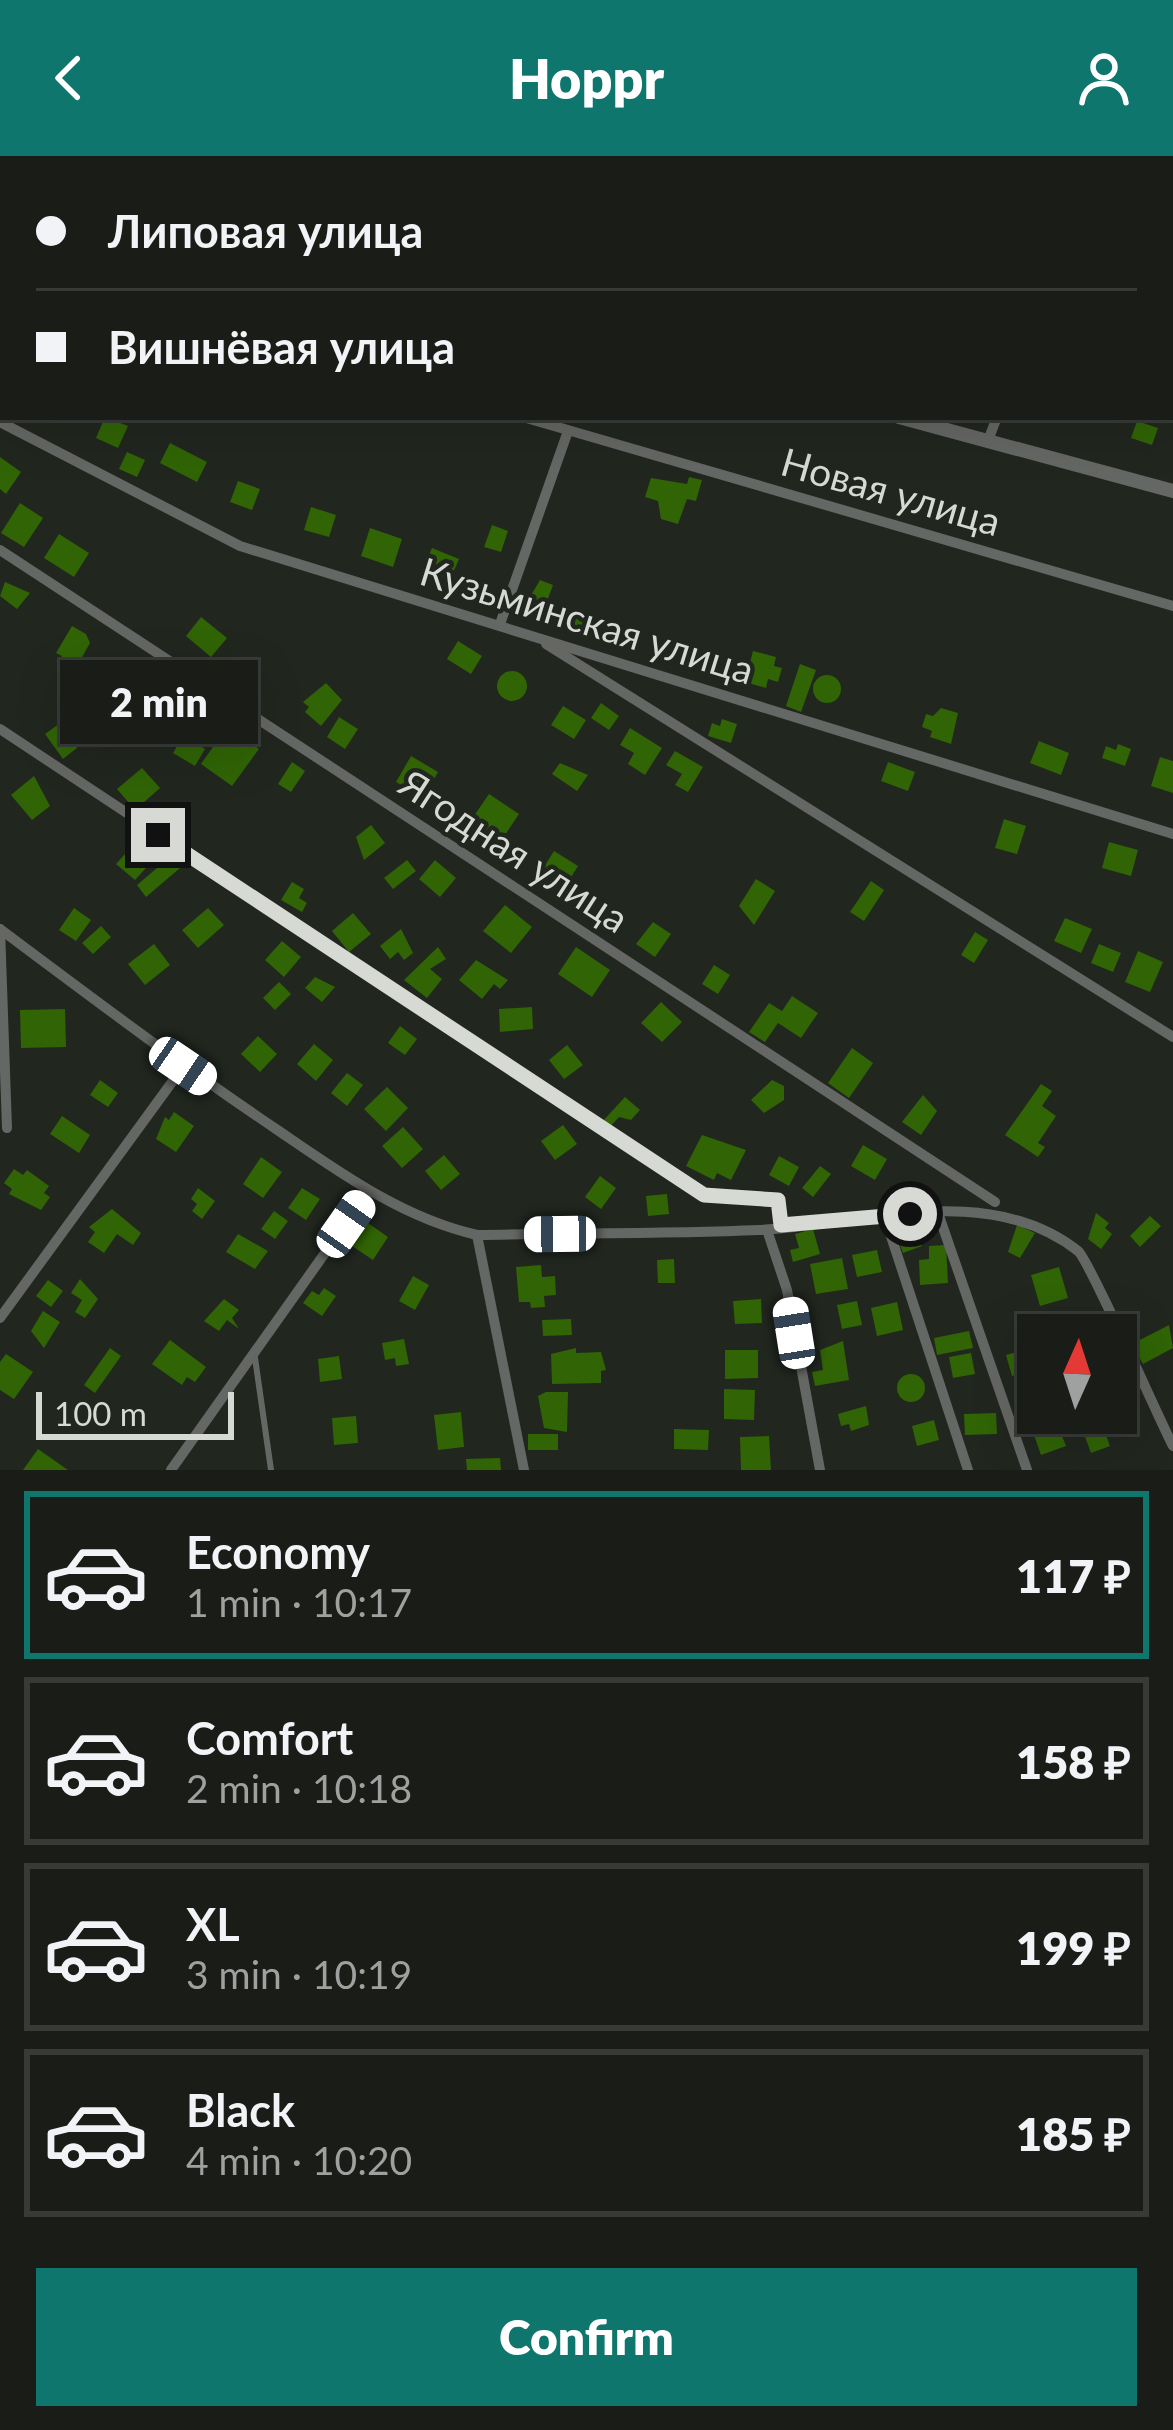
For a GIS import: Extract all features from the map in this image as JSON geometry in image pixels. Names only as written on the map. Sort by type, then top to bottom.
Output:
[{"type":"street","name":"Новая улица","points":[[533,420],[1173,606]]},
{"type":"street","points":[[584,433],[587,420]]},
{"type":"street","points":[[912,420],[1173,491]]},
{"type":"street","points":[[989,438],[996,420]]},
{"type":"street","name":"Кузьминская улица","points":[[0,422],[240,546],[1173,834]]},
{"type":"street","points":[[500,625],[568,431]]},
{"type":"street","name":"Ягодная улица","points":[[0,550],[995,1202]]},
{"type":"street","points":[[531,634],[1173,1037]]},
{"type":"street","points":[[0,729],[704,1195],[778,1200],[781,1225]]},
{"type":"street","points":[[0,929],[183,1066],[368,1191],[442,1227],[477,1235],[767,1230],[938,1213],[1001,1216],[1032,1226],[1082,1253],[1173,1446]]},
{"type":"street","points":[[0,929],[7,1128]]},
{"type":"street","points":[[0,1318],[183,1066]]},
{"type":"street","points":[[171,1470],[368,1191]]},
{"type":"street","points":[[938,1213],[1027,1470]]},
{"type":"street","points":[[884,1216],[968,1470]]},
{"type":"street","points":[[767,1230],[787,1290],[820,1470]]},
{"type":"street","points":[[477,1235],[524,1470]]},
{"type":"lane","points":[[254,1354],[271,1470]]},
{"type":"building","points":[[104,420],[128,426],[118,448],[96,438]]},
{"type":"building","points":[[1137,421],[1158,428],[1152,445],[1131,438]]},
{"type":"building","points":[[170,443],[207,462],[197,482],[160,463]]},
{"type":"building","points":[[127,452],[145,460],[137,477],[119,469]]},
{"type":"building","points":[[0,457],[21,472],[6,494],[0,489]]},
{"type":"building","points":[[689,477],[702,480],[696,501],[687,499],[678,524],[661,519],[658,501],[645,497],[651,478],[687,484]]},
{"type":"building","points":[[238,481],[260,489],[252,510],[230,502]]},
{"type":"building","points":[[20,503],[43,518],[24,547],[1,533]]},
{"type":"building","points":[[311,507],[336,515],[329,537],[304,530]]},
{"type":"building","points":[[492,525],[508,531],[501,552],[484,547]]},
{"type":"building","points":[[370,528],[402,539],[393,567],[361,556]]},
{"type":"building","points":[[59,534],[89,553],[74,577],[44,558]]},
{"type":"building","points":[[432,548],[459,559],[450,580],[423,569]]},
{"type":"building","points":[[540,580],[553,585],[542,615],[534,612],[532,618],[524,607]]},
{"type":"building","points":[[5,582],[30,593],[17,609],[0,596]]},
{"type":"building","points":[[576,612],[596,619],[590,637],[570,630]]},
{"type":"building","points":[[201,617],[227,638],[211,657],[186,636]]},
{"type":"building","points":[[72,626],[86,634],[90,643],[73,673],[57,665],[62,656],[56,653]]},
{"type":"building","points":[[458,641],[482,656],[471,674],[447,659]]},
{"type":"building","points":[[753,651],[776,657],[774,666],[782,668],[778,682],[768,679],[766,688],[745,682]]},
{"type":"building","points":[[800,664],[816,670],[801,712],[786,706]]},
{"type":"building","points":[[512,671],[527,686],[512,701],[497,686]]},
{"type":"building","points":[[827,675],[837,679],[841,689],[837,699],[827,703],[817,699],[813,689],[817,679]]},
{"type":"building","points":[[164,682],[182,697],[178,702],[187,709],[179,720],[168,711],[161,720],[147,705]]},
{"type":"building","points":[[326,683],[342,700],[321,726],[305,712],[309,707],[303,702]]},
{"type":"building","points":[[601,703],[619,716],[609,730],[591,718]]},
{"type":"building","points":[[563,706],[586,720],[574,739],[551,725]]},
{"type":"building","points":[[941,708],[958,713],[951,744],[930,737],[932,731],[922,727],[926,714],[933,716]]},
{"type":"building","points":[[339,717],[358,729],[345,749],[327,737]]},
{"type":"building","points":[[722,719],[737,724],[731,743],[708,736],[712,723],[720,726]]},
{"type":"building","points":[[59,724],[77,748],[63,759],[45,734]]},
{"type":"building","points":[[227,727],[259,749],[232,786],[201,764]]},
{"type":"building","points":[[630,728],[662,748],[645,775],[628,764],[634,753],[620,745]]},
{"type":"building","points":[[183,736],[205,749],[195,766],[173,753]]},
{"type":"building","points":[[1039,741],[1069,753],[1061,775],[1030,763]]},
{"type":"building","points":[[1118,744],[1131,749],[1125,766],[1102,758],[1106,746],[1116,750]]},
{"type":"building","points":[[675,751],[703,767],[688,792],[675,785],[682,774],[666,765]]},
{"type":"building","points":[[411,756],[438,772],[423,798],[396,782]]},
{"type":"building","points":[[1160,757],[1173,761],[1173,793],[1151,786]]},
{"type":"building","points":[[292,762],[305,771],[291,792],[278,784]]},
{"type":"building","points":[[888,762],[915,772],[908,791],[881,781]]},
{"type":"building","points":[[560,763],[588,775],[577,791],[552,774]]},
{"type":"building","points":[[142,768],[160,788],[135,810],[117,789]]},
{"type":"building","points":[[34,776],[50,806],[32,820],[11,795]]},
{"type":"building","points":[[489,794],[519,814],[497,847],[467,826]]},
{"type":"building","points":[[1004,819],[1026,826],[1017,854],[995,848]]},
{"type":"building","points":[[371,825],[385,843],[364,860],[356,837]]},
{"type":"building","points":[[1109,842],[1138,850],[1131,876],[1102,868]]},
{"type":"building","points":[[135,843],[154,859],[135,880],[116,864]]},
{"type":"building","points":[[554,851],[578,866],[563,890],[539,875]]},
{"type":"building","points":[[170,857],[180,868],[146,897],[137,885]]},
{"type":"building","points":[[407,860],[416,871],[393,889],[384,878]]},
{"type":"building","points":[[435,860],[456,878],[440,897],[419,879]]},
{"type":"building","points":[[756,879],[775,891],[754,925],[739,906]]},
{"type":"building","points":[[871,881],[884,890],[864,921],[850,912]]},
{"type":"building","points":[[292,882],[304,889],[299,898],[307,903],[302,912],[281,900]]},
{"type":"building","points":[[505,905],[532,927],[511,953],[483,931]]},
{"type":"building","points":[[74,908],[91,920],[76,941],[59,930]]},
{"type":"building","points":[[208,908],[224,925],[198,948],[182,930]]},
{"type":"building","points":[[353,913],[371,934],[349,952],[332,931]]},
{"type":"building","points":[[1065,918],[1092,929],[1081,953],[1054,941]]},
{"type":"building","points":[[653,922],[671,934],[655,957],[636,944]]},
{"type":"building","points":[[101,926],[111,937],[93,954],[82,943]]},
{"type":"building","points":[[401,929],[413,953],[404,960],[398,952],[390,959],[380,946]]},
{"type":"building","points":[[975,932],[988,940],[974,963],[961,955]]},
{"type":"building","points":[[282,941],[301,957],[284,977],[265,960]]},
{"type":"building","points":[[154,944],[170,965],[145,985],[128,964]]},
{"type":"building","points":[[1099,944],[1121,953],[1113,972],[1091,963]]},
{"type":"building","points":[[438,947],[446,959],[430,969],[442,979],[427,998],[404,980]]},
{"type":"building","points":[[576,947],[610,970],[592,997],[558,974]]},
{"type":"building","points":[[1138,951],[1163,962],[1150,992],[1125,982]]},
{"type":"building","points":[[476,960],[508,980],[500,989],[494,984],[482,999],[459,980]]},
{"type":"building","points":[[714,965],[730,975],[718,994],[702,984]]},
{"type":"building","points":[[315,977],[335,987],[322,1002],[305,988]]},
{"type":"building","points":[[279,982],[291,994],[275,1010],[263,998]]},
{"type":"building","points":[[792,996],[818,1013],[801,1038],[778,1023],[765,1042],[749,1032],[769,1003],[782,1011]]},
{"type":"building","points":[[661,1002],[682,1022],[662,1042],[641,1023]]},
{"type":"building","points":[[532,1007],[533,1029],[500,1032],[499,1009]]},
{"type":"building","points":[[65,1009],[66,1047],[21,1048],[20,1010]]},
{"type":"building","points":[[400,1026],[417,1039],[405,1055],[388,1043]]},
{"type":"building","points":[[258,1036],[277,1054],[260,1072],[241,1054]]},
{"type":"building","points":[[314,1044],[333,1060],[316,1081],[297,1064]]},
{"type":"building","points":[[567,1045],[583,1065],[564,1079],[549,1060]]},
{"type":"building","points":[[852,1048],[873,1063],[849,1098],[828,1083]]},
{"type":"building","points":[[347,1073],[363,1085],[347,1106],[331,1093]]},
{"type":"building","points":[[100,1080],[118,1093],[108,1107],[90,1095]]},
{"type":"building","points":[[772,1080],[784,1086],[784,1100],[764,1113],[751,1100]]},
{"type":"building","points":[[1041,1084],[1052,1091],[1042,1106],[1056,1116],[1038,1143],[1045,1147],[1038,1157],[1005,1135]]},
{"type":"building","points":[[387,1087],[408,1108],[386,1131],[364,1109]]},
{"type":"building","points":[[923,1095],[937,1111],[921,1135],[902,1122]]},
{"type":"building","points":[[625,1097],[640,1110],[631,1120],[619,1117],[608,1129],[601,1123]]},
{"type":"building","points":[[174,1112],[194,1126],[176,1152],[156,1139],[165,1117],[169,1120]]},
{"type":"building","points":[[62,1116],[90,1135],[79,1153],[50,1134]]},
{"type":"building","points":[[563,1125],[577,1144],[555,1160],[541,1141]]},
{"type":"building","points":[[403,1127],[423,1149],[402,1168],[382,1146]]},
{"type":"building","points":[[702,1135],[746,1150],[731,1180],[717,1173],[714,1180],[686,1166]]},
{"type":"building","points":[[863,1145],[887,1159],[875,1180],[851,1166]]},
{"type":"building","points":[[444,1155],[460,1174],[441,1190],[425,1171]]},
{"type":"building","points":[[779,1156],[799,1167],[789,1186],[769,1175]]},
{"type":"building","points":[[261,1157],[282,1172],[263,1198],[243,1184]]},
{"type":"building","points":[[820,1166],[831,1174],[813,1197],[802,1188]]},
{"type":"building","points":[[14,1169],[23,1175],[27,1170],[49,1186],[44,1193],[50,1197],[41,1210],[9,1194],[12,1189],[4,1183]]},
{"type":"building","points":[[600,1176],[616,1188],[601,1209],[585,1197]]},
{"type":"building","points":[[198,1188],[215,1201],[202,1219],[192,1211],[197,1204],[191,1199]]},
{"type":"building","points":[[302,1188],[320,1199],[306,1220],[288,1208]]},
{"type":"building","points":[[667,1194],[669,1214],[648,1216],[646,1196]]},
{"type":"building","points":[[112,1209],[141,1233],[133,1245],[117,1234],[104,1253],[88,1242],[95,1232],[89,1227]]},
{"type":"building","points":[[274,1211],[288,1221],[275,1239],[261,1229]]},
{"type":"building","points":[[1096,1213],[1109,1223],[1105,1228],[1112,1234],[1101,1249],[1088,1239]]},
{"type":"building","points":[[1150,1216],[1161,1226],[1140,1247],[1130,1236]]},
{"type":"building","points":[[368,1223],[388,1237],[373,1260],[352,1246]]},
{"type":"building","points":[[902,1224],[915,1224],[922,1246],[903,1253],[896,1234]]},
{"type":"building","points":[[1017,1225],[1035,1233],[1020,1258],[1008,1252]]},
{"type":"building","points":[[813,1229],[820,1254],[793,1262],[790,1250],[799,1248],[795,1234]]},
{"type":"building","points":[[238,1234],[268,1251],[255,1269],[226,1252]]},
{"type":"building","points":[[946,1245],[948,1283],[920,1285],[919,1260],[929,1259],[929,1246]]},
{"type":"building","points":[[877,1250],[882,1272],[857,1277],[852,1255]]},
{"type":"building","points":[[842,1258],[848,1289],[816,1294],[810,1264]]},
{"type":"building","points":[[674,1259],[675,1283],[658,1283],[657,1260]]},
{"type":"building","points":[[541,1265],[542,1277],[555,1276],[556,1295],[544,1296],[545,1307],[531,1308],[530,1302],[519,1302],[516,1267]]},
{"type":"building","points":[[1059,1267],[1068,1298],[1040,1306],[1031,1275]]},
{"type":"building","points":[[413,1276],[429,1285],[415,1310],[399,1301]]},
{"type":"building","points":[[80,1279],[98,1299],[85,1318],[75,1312],[82,1300],[71,1293]]},
{"type":"building","points":[[48,1280],[63,1291],[51,1307],[36,1296]]},
{"type":"building","points":[[324,1288],[336,1296],[322,1316],[303,1303],[312,1291],[319,1295]]},
{"type":"building","points":[[224,1299],[239,1310],[232,1318],[239,1329],[227,1320],[219,1331],[204,1321]]},
{"type":"building","points":[[761,1299],[762,1323],[735,1324],[733,1301]]},
{"type":"building","points":[[857,1301],[862,1325],[842,1329],[837,1305]]},
{"type":"building","points":[[897,1302],[903,1330],[877,1336],[871,1308]]},
{"type":"building","points":[[43,1311],[60,1322],[44,1348],[31,1331]]},
{"type":"building","points":[[571,1319],[572,1335],[543,1336],[542,1320]]},
{"type":"building","points":[[1169,1325],[1173,1348],[1143,1364],[1137,1341]]},
{"type":"building","points":[[969,1331],[973,1348],[937,1355],[934,1338]]},
{"type":"building","points":[[404,1339],[409,1364],[396,1366],[395,1358],[385,1360],[382,1343]]},
{"type":"building","points":[[170,1340],[206,1367],[195,1382],[187,1377],[182,1385],[152,1364]]},
{"type":"building","points":[[843,1341],[849,1380],[815,1386],[812,1372],[823,1370],[820,1350]]},
{"type":"building","points":[[110,1348],[121,1356],[95,1393],[84,1385]]},
{"type":"building","points":[[576,1348],[576,1353],[601,1352],[606,1370],[601,1371],[601,1383],[552,1384],[551,1354]]},
{"type":"building","points":[[725,1350],[758,1350],[758,1378],[725,1379]]},
{"type":"building","points":[[1017,1352],[1017,1375],[1012,1376],[1006,1355]]},
{"type":"building","points":[[971,1353],[975,1374],[953,1378],[949,1357]]},
{"type":"building","points":[[6,1354],[33,1372],[14,1399],[0,1390],[0,1362]]},
{"type":"building","points":[[339,1356],[342,1379],[320,1382],[318,1359]]},
{"type":"building","points":[[911,1374],[921,1378],[925,1388],[921,1398],[911,1402],[901,1398],[897,1388],[901,1378]]},
{"type":"building","points":[[724,1389],[755,1390],[754,1420],[724,1419]]},
{"type":"building","points":[[568,1392],[567,1432],[544,1428],[538,1396]]},
{"type":"building","points":[[866,1406],[869,1425],[851,1431],[849,1424],[841,1426],[838,1414]]},
{"type":"building","points":[[461,1412],[464,1447],[438,1450],[434,1415]]},
{"type":"building","points":[[996,1413],[997,1434],[965,1435],[964,1414]]},
{"type":"building","points":[[356,1416],[358,1443],[334,1445],[332,1418]]},
{"type":"building","points":[[934,1420],[939,1440],[917,1446],[912,1426]]},
{"type":"building","points":[[674,1429],[709,1430],[708,1450],[674,1449]]},
{"type":"building","points":[[528,1434],[558,1434],[558,1450],[528,1450]]},
{"type":"building","points":[[1034,1434],[1061,1434],[1066,1446],[1041,1455]]},
{"type":"building","points":[[1084,1434],[1106,1434],[1110,1446],[1091,1453]]},
{"type":"building","points":[[769,1436],[771,1470],[741,1470],[740,1437]]},
{"type":"building","points":[[38,1449],[68,1470],[23,1470]]},
{"type":"building","points":[[500,1458],[501,1470],[467,1470],[466,1459]]},
{"type":"route","points":[[158,835],[704,1195],[778,1200],[781,1225],[910,1214]]}]
